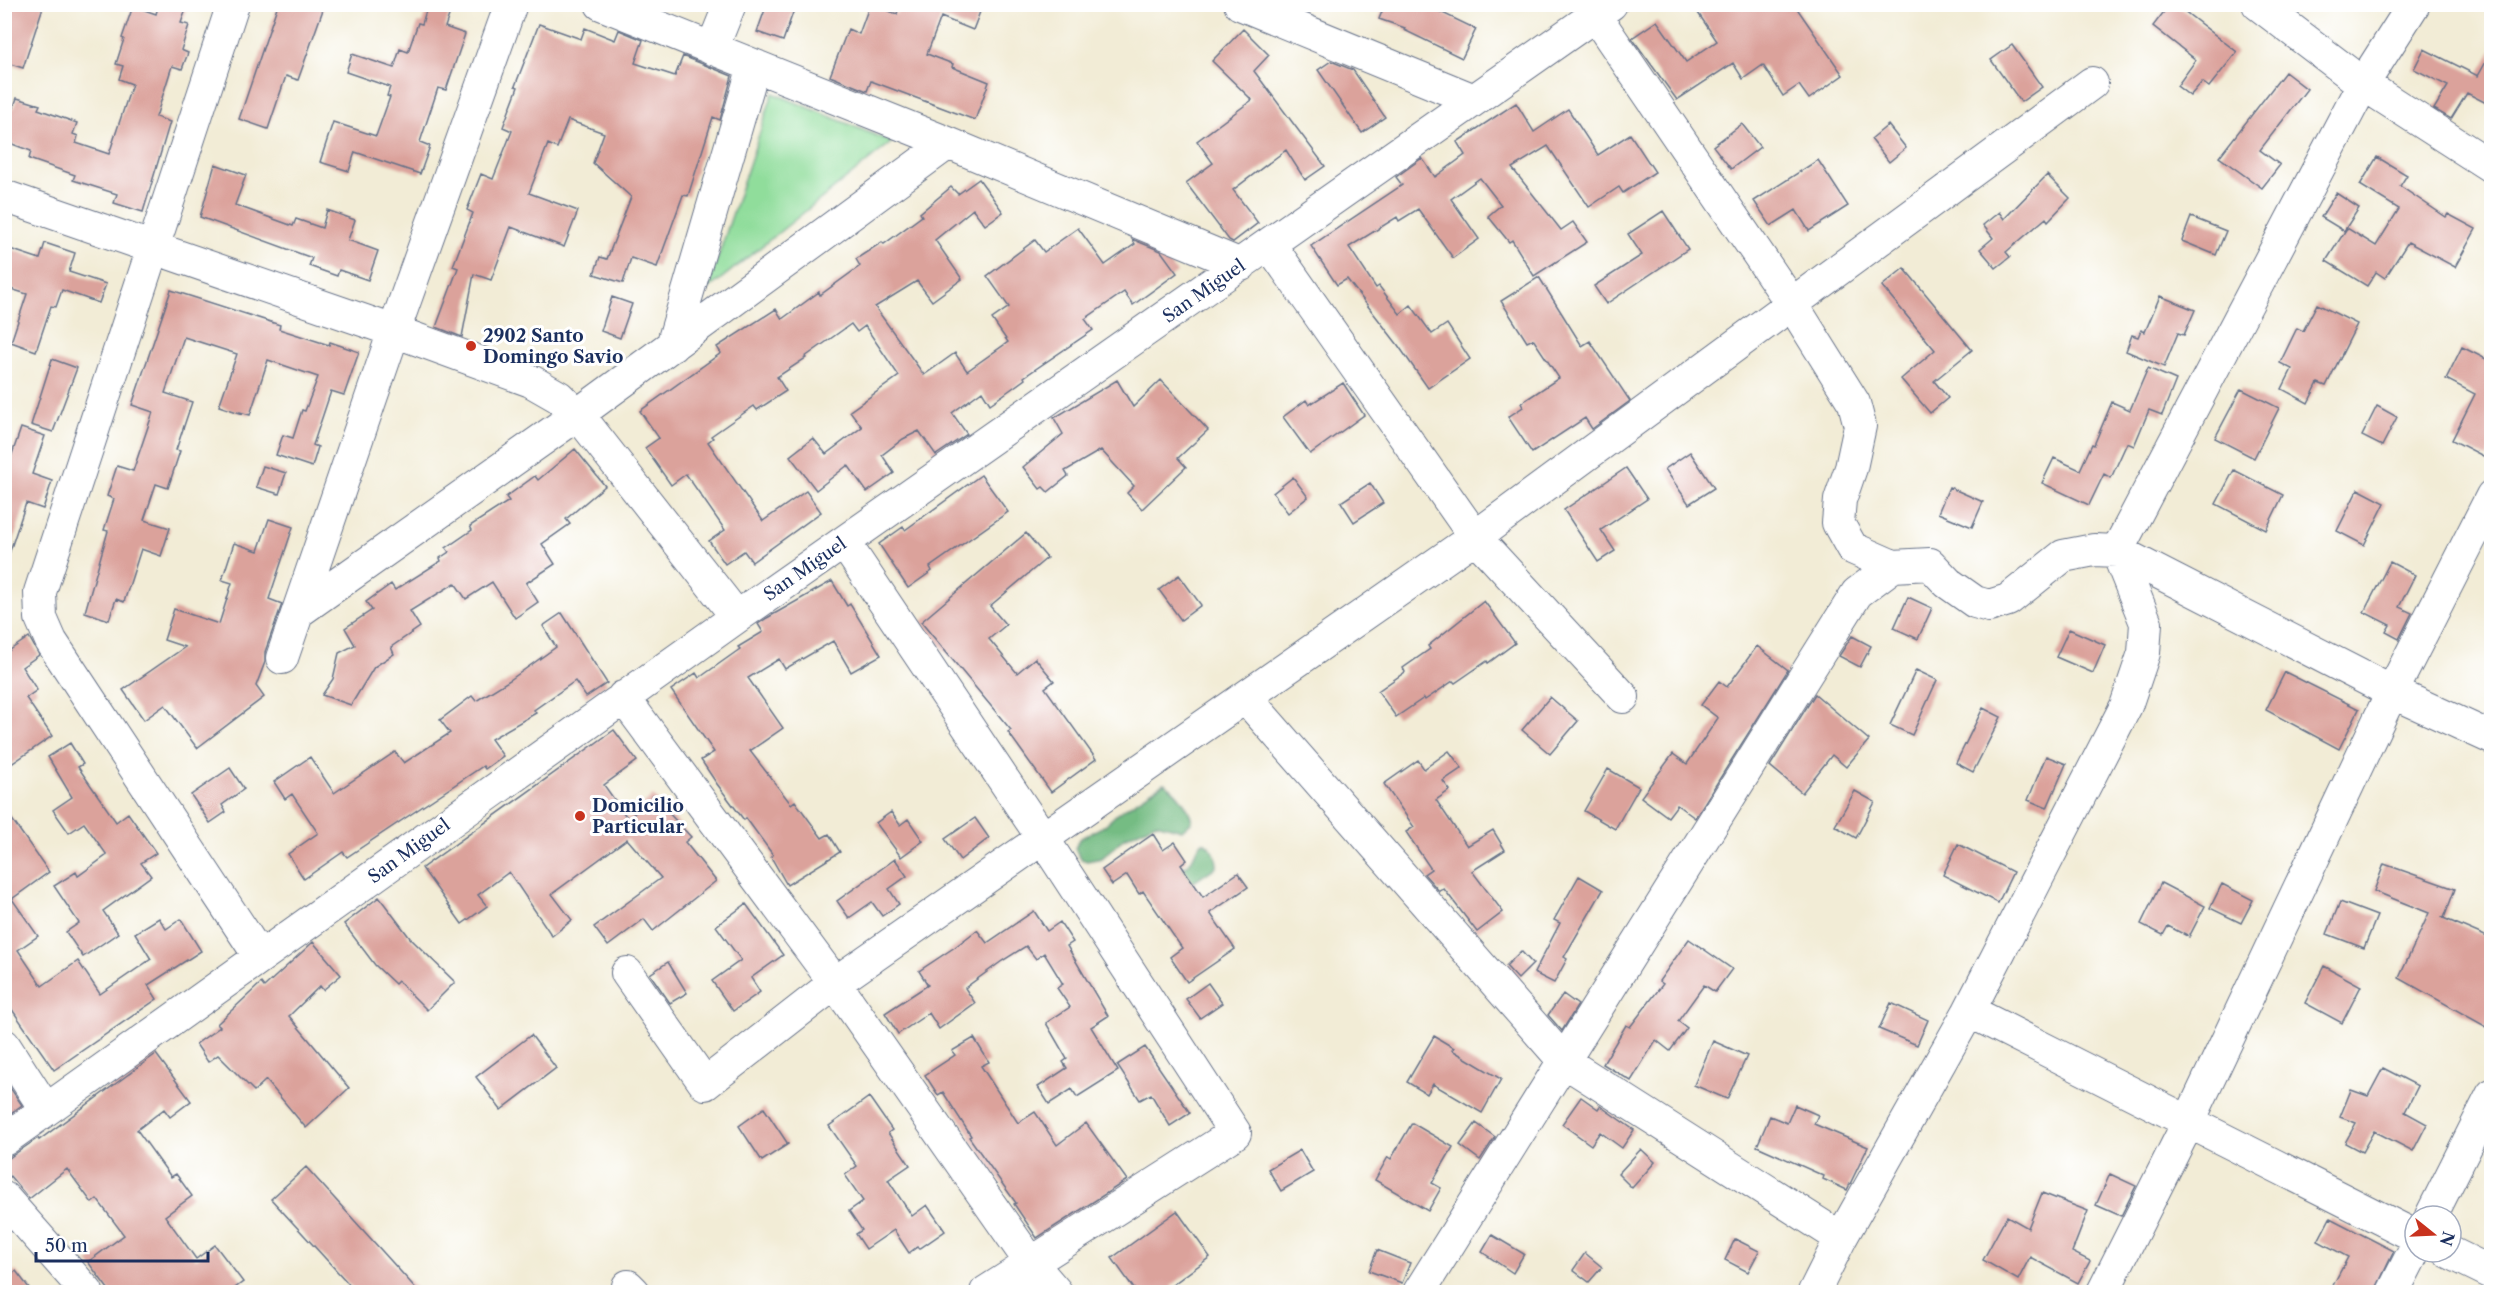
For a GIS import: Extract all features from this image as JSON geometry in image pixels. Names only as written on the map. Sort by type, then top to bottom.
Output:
[{"type":"street","points":[[233,4],[39,592],[41,618],[51,641],[260,957]]},
{"type":"street","points":[[282,658],[394,331],[511,4]]},
{"type":"street","points":[[601,4],[948,142],[1241,265]]},
{"type":"street","points":[[712,49],[730,4]]},
{"type":"street","points":[[1240,4],[1474,100]]},
{"type":"street","points":[[2258,4],[2363,84],[2492,167]]},
{"type":"street","points":[[1814,1293],[1841,1238],[1969,1011],[2126,706],[2144,653],[2146,623],[2117,551],[2363,84],[2414,4]]},
{"type":"street","points":[[1603,10],[1854,403],[1860,426],[1851,468],[1840,500],[1838,523],[1852,548],[1893,566],[1930,564],[1948,583],[1975,602],[1989,606],[2008,600],[2063,556],[2094,550],[2117,551],[2392,692],[2492,738]]},
{"type":"street","name":"San Miguel","points":[[4,1140],[736,617],[1603,10]]},
{"type":"street","points":[[672,346],[754,66]]},
{"type":"street","points":[[627,973],[705,1084],[835,983],[1475,537],[2092,83]]},
{"type":"street","points":[[298,612],[577,415],[948,142]]},
{"type":"street","points":[[4,196],[394,331],[531,381],[559,396],[577,415],[736,617]]},
{"type":"street","points":[[1270,245],[1475,537],[1623,697]]},
{"type":"street","points":[[2103,1293],[2189,1121],[2392,692],[2492,496]]},
{"type":"street","points":[[844,542],[1042,837],[1235,1132],[986,1293]]},
{"type":"street","points":[[1419,1293],[1857,593],[1893,566]]},
{"type":"street","points":[[623,697],[835,983],[1031,1263],[1056,1293]]},
{"type":"street","points":[[1246,698],[1565,1062],[1841,1238]]},
{"type":"street","points":[[1969,1011],[2403,1230]]},
{"type":"street","points":[[4,1045],[46,1110]]},
{"type":"street","points":[[2437,1204],[2492,1095]]},
{"type":"street","points":[[4,1198],[87,1293]]},
{"type":"street","points":[[2463,1259],[2492,1273]]},
{"type":"street","points":[[2393,1293],[2408,1264]]},
{"type":"green space","points":[[773,93],[892,142],[707,290]]},
{"type":"green space","points":[[1164,783],[1182,800],[1192,821],[1182,830],[1156,823],[1124,838],[1102,858],[1087,861],[1081,859],[1075,849],[1079,839],[1104,826],[1118,813]]},
{"type":"green space","points":[[1203,842],[1213,852],[1217,866],[1188,886],[1179,869],[1191,861]]},
{"type":"building","points":[[9,4],[44,4],[23,68],[4,62],[4,18]]},
{"type":"building","points":[[159,4],[188,4],[181,23],[189,25],[181,50],[188,53],[182,69],[172,66],[156,117],[170,122],[143,212],[114,203],[117,194],[73,180],[75,175],[29,159],[31,151],[4,141],[4,126],[10,108],[13,109],[17,98],[40,105],[38,109],[77,123],[73,134],[78,136],[76,143],[109,154],[132,84],[119,79],[123,66],[116,64],[124,39],[122,38],[133,6],[156,14]]},
{"type":"building","points":[[278,4],[325,4],[298,80],[286,76],[268,129],[239,119]]},
{"type":"building","points":[[428,4],[453,4],[445,27],[465,34],[446,90],[438,88],[420,142],[430,146],[420,174],[355,152],[349,171],[320,162],[333,122],[376,136],[390,97],[387,96],[390,87],[346,72],[352,54],[394,68],[400,49],[408,52],[418,23],[422,24]]},
{"type":"building","points":[[767,4],[796,4],[783,41],[757,32]]},
{"type":"building","points":[[870,4],[897,14],[900,4],[983,4],[973,30],[941,17],[927,54],[989,82],[975,120],[871,81],[867,91],[830,76],[848,29],[859,34]]},
{"type":"building","points":[[1385,4],[1424,4],[1476,29],[1462,58],[1404,30],[1405,28],[1379,19]]},
{"type":"building","points":[[1692,4],[1794,4],[1843,75],[1809,99],[1799,85],[1783,96],[1763,65],[1743,79],[1733,63],[1677,100],[1632,38],[1657,21],[1686,62],[1717,41]]},
{"type":"building","points":[[2170,4],[2175,4],[2237,52],[2209,87],[2202,82],[2190,96],[2177,86],[2196,60],[2153,26]]},
{"type":"building","points":[[539,24],[581,39],[585,28],[615,40],[619,30],[643,40],[635,63],[675,76],[683,56],[732,76],[720,120],[713,117],[688,196],[683,195],[657,267],[631,258],[623,283],[594,274],[600,257],[607,259],[631,197],[593,163],[604,133],[568,120],[557,148],[548,144],[529,193],[578,211],[564,247],[511,227],[491,280],[474,274],[462,337],[436,327],[458,268],[453,266],[473,213],[467,210],[481,174],[493,179],[512,131],[503,127],[518,87],[515,86]]},
{"type":"building","points":[[1243,29],[1269,55],[1254,71],[1325,166],[1305,180],[1286,150],[1233,190],[1258,223],[1233,242],[1229,240],[1186,183],[1213,163],[1197,141],[1252,100],[1212,61]]},
{"type":"building","points":[[2012,45],[2042,87],[2021,102],[1991,60]]},
{"type":"building","points":[[2424,49],[2478,76],[2492,51],[2492,106],[2467,93],[2451,119],[2434,109],[2448,86],[2414,69]]},
{"type":"building","points":[[1331,61],[1353,70],[1385,117],[1362,133],[1318,70]]},
{"type":"building","points":[[2285,72],[2307,89],[2260,150],[2280,165],[2262,188],[2219,157]]},
{"type":"building","points":[[1516,103],[1534,132],[1568,109],[1598,155],[1630,134],[1655,172],[1623,193],[1619,187],[1589,207],[1548,146],[1512,168],[1561,230],[1573,222],[1587,242],[1534,276],[1512,240],[1509,242],[1488,216],[1501,205],[1480,178],[1451,199],[1479,239],[1453,258],[1418,209],[1399,221],[1397,217],[1349,247],[1376,288],[1379,286],[1400,314],[1411,305],[1432,334],[1447,324],[1470,359],[1428,388],[1347,279],[1337,285],[1311,246],[1402,185],[1396,177],[1422,158],[1435,177],[1465,155],[1457,142]]},
{"type":"building","points":[[1742,124],[1760,147],[1731,169],[1713,146]]},
{"type":"building","points":[[1888,125],[1906,148],[1889,162],[1871,139]]},
{"type":"building","points":[[2377,157],[2407,175],[2400,186],[2446,217],[2448,214],[2476,229],[2455,267],[2408,242],[2385,278],[2376,272],[2367,286],[2326,261],[2347,228],[2376,246],[2399,209],[2360,185]]},
{"type":"building","points":[[1818,160],[1848,206],[1809,231],[1796,210],[1771,226],[1754,201]]},
{"type":"building","points":[[215,164],[246,175],[235,205],[293,226],[296,219],[322,228],[327,210],[355,220],[348,240],[378,251],[368,280],[339,270],[337,276],[309,266],[312,258],[200,217]]},
{"type":"building","points":[[2047,175],[2070,198],[2048,221],[2046,218],[2006,252],[2010,257],[1996,268],[1980,249],[1993,238],[1983,225],[1999,212],[2004,219]]},
{"type":"building","points":[[979,179],[1003,212],[985,225],[973,209],[935,240],[962,279],[932,301],[917,281],[875,307],[924,375],[955,353],[967,371],[1008,342],[992,319],[1009,307],[987,276],[1035,240],[1044,252],[1078,228],[1105,265],[1135,244],[1132,239],[1161,251],[1177,273],[1133,305],[1124,292],[1085,319],[1093,330],[1024,377],[1025,379],[990,404],[982,391],[952,413],[967,434],[936,455],[919,431],[903,439],[882,455],[894,473],[867,492],[848,465],[816,490],[790,456],[813,438],[826,454],[862,427],[850,411],[899,376],[865,326],[857,332],[851,324],[777,377],[786,391],[757,410],[754,406],[711,436],[713,438],[708,442],[763,521],[806,491],[821,512],[752,562],[744,551],[725,564],[709,541],[725,530],[686,474],[671,485],[645,448],[659,438],[640,411],[721,353],[717,347],[776,309],[782,319],[819,292],[820,295],[860,266],[856,259],[882,242],[884,244],[922,216],[920,213],[951,187],[958,194]]},
{"type":"building","points":[[2336,193],[2359,208],[2344,231],[2321,217]]},
{"type":"building","points":[[1663,211],[1688,249],[1606,304],[1594,286],[1642,255],[1628,234]]},
{"type":"building","points":[[2191,217],[2226,231],[2216,255],[2182,241]]},
{"type":"building","points":[[45,243],[75,253],[69,272],[106,284],[99,303],[62,290],[56,307],[51,306],[36,351],[11,342],[27,294],[4,287],[4,247],[40,259]]},
{"type":"building","points":[[1904,268],[1972,350],[1934,381],[1948,398],[1930,413],[1901,379],[1935,350],[1882,286]]},
{"type":"building","points":[[1539,277],[1582,346],[1590,341],[1630,401],[1592,429],[1585,418],[1532,453],[1508,417],[1523,407],[1521,403],[1559,378],[1533,339],[1527,342],[1501,301]]},
{"type":"building","points":[[171,290],[280,325],[279,329],[359,352],[344,395],[331,391],[313,445],[318,447],[312,467],[276,455],[283,435],[293,438],[302,410],[305,411],[318,377],[268,360],[250,415],[240,413],[219,406],[237,354],[184,337],[165,393],[192,402],[176,450],[180,451],[168,488],[156,484],[144,520],[170,528],[161,556],[141,549],[124,602],[116,599],[109,620],[85,612],[108,531],[104,530],[114,499],[107,496],[117,466],[133,471],[153,412],[132,405]]},
{"type":"building","points":[[2160,296],[2195,310],[2184,335],[2178,333],[2164,367],[2126,351],[2132,335],[2138,337],[2141,330],[2145,332]]},
{"type":"building","points":[[612,297],[632,304],[620,338],[601,331]]},
{"type":"building","points":[[2317,304],[2357,324],[2326,386],[2318,383],[2308,403],[2282,389],[2292,369],[2280,363],[2297,328],[2303,331]]},
{"type":"building","points":[[2462,347],[2492,362],[2492,448],[2487,458],[2452,440],[2475,394],[2446,379]]},
{"type":"building","points":[[52,359],[77,368],[53,432],[31,425]]},
{"type":"building","points":[[2148,368],[2176,380],[2162,415],[2149,410],[2134,446],[2127,443],[2111,478],[2104,474],[2089,505],[2042,483],[2054,458],[2080,470],[2092,444],[2094,445],[2112,402],[2130,410]]},
{"type":"building","points":[[1117,380],[1133,407],[1161,380],[1208,430],[1178,458],[1186,467],[1142,509],[1127,493],[1134,486],[1101,450],[1065,471],[1068,476],[1048,492],[1043,487],[1040,489],[1023,467],[1063,434],[1054,418]]},
{"type":"building","points":[[1343,383],[1364,415],[1310,454],[1283,417],[1306,400],[1309,405]]},
{"type":"building","points":[[2241,389],[2279,408],[2254,458],[2215,438]]},
{"type":"building","points":[[2377,406],[2397,417],[2382,446],[2362,436]]},
{"type":"building","points":[[21,428],[45,436],[32,474],[52,481],[43,509],[26,503],[8,557],[4,556],[4,464],[8,466]]},
{"type":"building","points":[[575,449],[605,486],[566,519],[570,524],[542,544],[555,564],[526,583],[538,602],[515,618],[492,582],[466,599],[455,583],[410,611],[420,627],[391,647],[394,654],[374,667],[351,705],[322,695],[333,679],[339,653],[355,645],[345,628],[372,610],[366,602],[391,584],[395,590],[441,561],[440,558],[449,552],[446,548],[472,530],[470,526],[509,501],[506,497],[535,476],[538,480]]},
{"type":"building","points":[[1690,452],[1714,488],[1689,504],[1665,469]]},
{"type":"building","points":[[263,466],[286,473],[279,494],[256,487]]},
{"type":"building","points":[[1626,468],[1647,499],[1601,530],[1615,551],[1598,562],[1564,510]]},
{"type":"building","points":[[2234,470],[2283,495],[2266,530],[2216,504]]},
{"type":"building","points":[[981,475],[1008,512],[930,567],[932,571],[908,588],[879,544],[903,527],[905,530]]},
{"type":"building","points":[[1293,477],[1308,497],[1288,513],[1273,493]]},
{"type":"building","points":[[1370,483],[1383,503],[1354,522],[1341,502]]},
{"type":"building","points":[[1949,487],[1983,502],[1972,527],[1938,513]]},
{"type":"building","points":[[2358,489],[2385,503],[2364,545],[2337,531]]},
{"type":"building","points":[[269,519],[293,527],[269,599],[282,604],[256,686],[264,697],[197,748],[165,705],[144,720],[123,690],[185,647],[164,640],[174,609],[219,624],[232,583],[222,580],[234,543],[258,551]]},
{"type":"building","points":[[1026,533],[1047,558],[990,606],[1006,625],[989,639],[1017,673],[1035,658],[1054,681],[1045,688],[1096,759],[1051,792],[1008,732],[1011,730],[921,622]]},
{"type":"building","points":[[2390,562],[2415,575],[2399,607],[2412,613],[2399,639],[2386,632],[2390,625],[2364,612]]},
{"type":"building","points":[[1179,575],[1201,605],[1181,620],[1159,590]]},
{"type":"building","points":[[832,581],[847,606],[850,604],[881,655],[851,672],[833,641],[785,669],[779,659],[748,678],[783,728],[750,751],[791,804],[795,801],[822,838],[829,834],[840,852],[787,885],[771,857],[773,855],[746,818],[744,820],[701,760],[714,752],[671,690],[696,673],[699,678],[740,649],[738,647],[763,632],[758,624]]},
{"type":"building","points":[[1908,597],[1932,608],[1918,639],[1894,628]]},
{"type":"building","points":[[1484,601],[1515,643],[1488,663],[1487,661],[1455,683],[1453,681],[1396,717],[1378,691],[1405,672],[1403,668],[1430,649],[1428,646]]},
{"type":"building","points":[[562,613],[607,683],[586,697],[575,681],[534,710],[536,713],[491,739],[503,756],[485,769],[483,766],[347,857],[343,852],[304,879],[288,854],[318,833],[292,794],[285,799],[274,782],[310,757],[334,793],[395,752],[404,763],[450,733],[440,720],[472,696],[476,701],[510,680],[556,647],[543,626]]},
{"type":"building","points":[[2069,629],[2105,645],[2093,673],[2056,657]]},
{"type":"building","points":[[1852,636],[1871,646],[1860,667],[1839,656]]},
{"type":"building","points":[[29,637],[39,655],[22,667],[37,690],[26,698],[52,736],[4,769],[4,642],[10,650]]},
{"type":"building","points":[[1757,646],[1788,670],[1695,818],[1677,805],[1668,817],[1641,797],[1673,754],[1687,764],[1718,718],[1701,705],[1719,681],[1727,687]]},
{"type":"building","points":[[1916,670],[1937,680],[1912,735],[1890,725]]},
{"type":"building","points":[[2285,672],[2359,709],[2339,749],[2266,710]]},
{"type":"building","points":[[1815,694],[1869,740],[1846,767],[1832,755],[1802,793],[1770,766]]},
{"type":"building","points":[[1550,697],[1578,721],[1550,754],[1522,730]]},
{"type":"building","points":[[1983,708],[2001,717],[1973,772],[1956,763]]},
{"type":"building","points":[[614,730],[637,761],[604,785],[628,819],[653,796],[691,837],[685,842],[716,881],[653,931],[644,919],[608,946],[594,927],[661,878],[627,839],[552,894],[572,920],[552,936],[509,872],[478,895],[487,906],[462,924],[422,868]]},
{"type":"building","points":[[70,743],[83,764],[78,767],[116,822],[128,813],[156,853],[141,863],[151,876],[103,911],[118,933],[83,957],[66,932],[79,923],[54,886],[76,872],[78,876],[107,855],[84,823],[69,833],[53,810],[72,797],[48,757]]},
{"type":"building","points":[[1449,751],[1462,768],[1443,781],[1450,790],[1436,800],[1467,846],[1493,830],[1505,850],[1472,871],[1503,912],[1477,932],[1444,889],[1439,891],[1424,874],[1431,869],[1406,832],[1414,827],[1384,784],[1418,760],[1424,769]]},
{"type":"building","points":[[2046,756],[2066,764],[2047,808],[2028,800]]},
{"type":"building","points":[[230,768],[244,789],[222,805],[226,812],[210,823],[191,795]]},
{"type":"building","points":[[1608,769],[1639,787],[1615,829],[1584,811]]},
{"type":"building","points":[[1855,791],[1875,802],[1856,838],[1835,826]]},
{"type":"building","points":[[4,808],[49,872],[12,899],[38,936],[18,950],[42,986],[78,961],[100,994],[151,959],[135,933],[159,918],[166,929],[181,919],[201,951],[148,985],[157,999],[54,1070],[4,998]]},
{"type":"building","points":[[891,812],[900,825],[908,819],[923,841],[901,857],[876,823]]},
{"type":"building","points":[[975,818],[989,838],[960,860],[945,839]]},
{"type":"building","points":[[1153,834],[1163,850],[1175,842],[1187,860],[1181,865],[1203,897],[1238,873],[1248,887],[1210,913],[1235,949],[1187,982],[1170,957],[1182,948],[1143,891],[1139,894],[1127,875],[1112,885],[1102,870]]},
{"type":"building","points":[[1958,844],[2013,872],[1998,903],[1943,875]]},
{"type":"building","points":[[895,859],[907,876],[889,889],[899,904],[882,916],[872,902],[849,918],[837,901]]},
{"type":"building","points":[[2384,864],[2455,889],[2444,918],[2441,917],[2492,939],[2492,1030],[2399,978],[2429,913],[2374,891]]},
{"type":"building","points":[[1579,876],[1603,890],[1564,957],[1567,959],[1554,983],[1534,973],[1560,923],[1554,920]]},
{"type":"building","points":[[2161,883],[2205,906],[2189,937],[2168,926],[2163,935],[2141,924]]},
{"type":"building","points":[[2222,884],[2253,900],[2241,923],[2210,908]]},
{"type":"building","points":[[379,897],[410,938],[455,982],[427,1010],[398,981],[395,984],[375,965],[344,924]]},
{"type":"building","points":[[2340,902],[2377,916],[2364,948],[2327,934]]},
{"type":"building","points":[[746,904],[783,955],[751,978],[760,992],[733,1011],[712,981],[741,960],[716,926]]},
{"type":"building","points":[[1034,911],[1047,931],[1060,922],[1073,942],[1067,946],[1108,1016],[1091,1027],[1118,1071],[1077,1097],[1072,1089],[1049,1104],[1038,1087],[1067,1068],[1063,1062],[1067,1059],[1046,1023],[1070,1007],[1057,988],[1063,984],[1044,953],[1036,959],[1026,946],[1002,961],[965,988],[975,1003],[939,1029],[929,1013],[898,1034],[885,1013],[928,985],[919,971],[977,930],[987,943]]},
{"type":"building","points":[[1689,939],[1732,969],[1715,992],[1704,985],[1678,1021],[1687,1028],[1670,1051],[1656,1040],[1631,1081],[1603,1064],[1626,1025],[1630,1027],[1663,984],[1659,981]]},
{"type":"building","points":[[313,942],[341,975],[323,990],[320,986],[289,1016],[349,1088],[306,1128],[266,1080],[254,1091],[218,1055],[208,1062],[196,1044],[220,1027],[217,1024],[261,983],[264,987]]},
{"type":"building","points":[[1521,951],[1533,964],[1518,979],[1506,966]]},
{"type":"building","points":[[668,962],[687,993],[670,1003],[650,974]]},
{"type":"building","points":[[2324,966],[2361,986],[2342,1023],[2305,1003]]},
{"type":"building","points":[[1208,983],[1222,1003],[1200,1018],[1186,999]]},
{"type":"building","points":[[1563,994],[1578,1005],[1562,1031],[1548,1015]]},
{"type":"building","points":[[1891,1003],[1928,1020],[1917,1045],[1879,1029]]},
{"type":"building","points":[[531,1035],[556,1068],[501,1110],[476,1077]]},
{"type":"building","points":[[1434,1036],[1454,1048],[1452,1050],[1501,1079],[1482,1113],[1433,1084],[1427,1094],[1407,1082]]},
{"type":"building","points":[[974,1038],[989,1062],[981,1066],[1018,1123],[1035,1112],[1057,1145],[1086,1123],[1127,1180],[1037,1238],[1014,1204],[1016,1203],[969,1137],[971,1136],[943,1092],[938,1095],[925,1075],[955,1055],[952,1051]]},
{"type":"building","points":[[1713,1041],[1747,1056],[1727,1099],[1694,1085]]},
{"type":"building","points":[[1145,1047],[1190,1113],[1170,1126],[1151,1094],[1140,1100],[1117,1065]]},
{"type":"building","points":[[156,1054],[191,1101],[170,1117],[164,1109],[137,1130],[171,1177],[176,1174],[192,1196],[165,1216],[196,1259],[215,1245],[243,1282],[228,1293],[111,1293],[88,1262],[124,1235],[97,1199],[92,1203],[67,1169],[29,1199],[4,1169],[4,1162],[38,1138],[39,1140]]},
{"type":"building","points":[[2383,1068],[2418,1086],[2405,1112],[2427,1124],[2413,1151],[2374,1131],[2362,1152],[2345,1143],[2356,1123],[2340,1117],[2351,1090],[2368,1096]]},
{"type":"building","points":[[4,1079],[22,1105],[4,1118]]},
{"type":"building","points":[[869,1097],[892,1130],[888,1133],[910,1165],[888,1180],[912,1216],[927,1205],[945,1231],[919,1249],[917,1247],[909,1253],[894,1230],[866,1249],[856,1234],[862,1230],[849,1211],[863,1201],[845,1175],[857,1166],[829,1126]]},
{"type":"building","points":[[1581,1097],[1598,1109],[1600,1106],[1634,1130],[1622,1148],[1600,1132],[1591,1145],[1562,1124]]},
{"type":"building","points":[[1795,1105],[1818,1115],[1814,1124],[1868,1147],[1847,1190],[1823,1179],[1824,1176],[1757,1146],[1770,1116],[1787,1123]]},
{"type":"building","points":[[764,1108],[788,1144],[762,1161],[739,1126]]},
{"type":"building","points":[[1412,1123],[1453,1147],[1432,1183],[1441,1188],[1428,1211],[1375,1180],[1388,1157],[1391,1159]]},
{"type":"building","points":[[1476,1123],[1495,1137],[1480,1160],[1460,1145]]},
{"type":"building","points":[[1641,1149],[1655,1162],[1632,1188],[1618,1174]]},
{"type":"building","points":[[1300,1150],[1313,1172],[1281,1191],[1268,1169]]},
{"type":"building","points":[[306,1167],[420,1293],[357,1293],[271,1199]]},
{"type":"building","points":[[2110,1174],[2136,1186],[2121,1216],[2096,1205]]},
{"type":"building","points":[[2042,1193],[2088,1211],[2072,1252],[2090,1261],[2078,1283],[2030,1257],[2018,1280],[1983,1260],[2007,1216],[2028,1228]]},
{"type":"building","points":[[1177,1211],[1210,1257],[1171,1286],[1176,1293],[1137,1293],[1112,1258]]},
{"type":"building","points":[[2330,1218],[2394,1251],[2374,1293],[2329,1293],[2348,1257],[2318,1241]]},
{"type":"building","points":[[1492,1235],[1524,1254],[1513,1273],[1482,1252]]},
{"type":"building","points":[[1735,1239],[1759,1251],[1748,1272],[1725,1260]]},
{"type":"building","points":[[1377,1250],[1410,1263],[1402,1283],[1369,1271]]},
{"type":"building","points":[[1585,1253],[1602,1267],[1589,1282],[1573,1270]]},
{"type":"building","points":[[16,1271],[33,1293],[4,1293],[4,1280]]},
{"type":"place","name":"2902 Santo Domingo Savio","points":[[471,346]]},
{"type":"place","name":"Domicilio Particular","points":[[580,816]]}]
